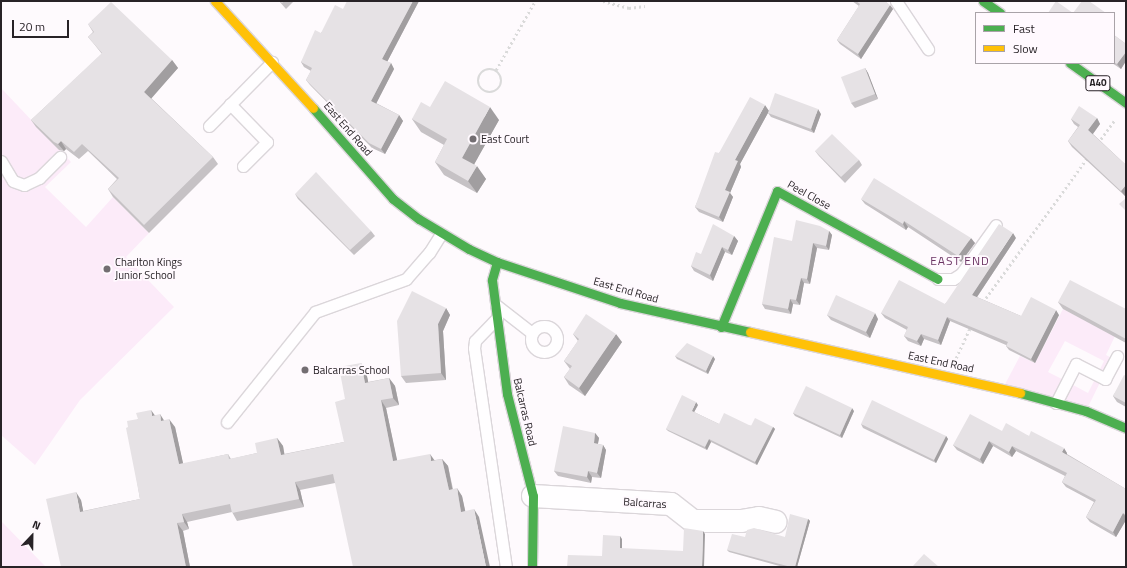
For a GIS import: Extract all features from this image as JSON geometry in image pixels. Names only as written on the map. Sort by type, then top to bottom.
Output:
[{"type":"main road","name":"East End Road","points":[[215,1],[272,62],[393,199],[441,234],[497,262],[620,303],[721,327],[947,376],[1086,411],[1126,428]]},
{"type":"main road","points":[[983,1],[999,12]]},
{"type":"main road","name":"A40","points":[[1071,64],[1126,102]]},
{"type":"main road","name":"Peel Close","points":[[721,327],[777,191],[938,279]]},
{"type":"main road","name":"Balcarras Road","points":[[497,262],[492,280],[507,394],[533,496],[532,567]]},
{"type":"street","name":"Balcarras","points":[[533,496],[672,504],[693,521],[741,521],[759,518],[776,522]]},
{"type":"lane","points":[[896,1],[928,49]]},
{"type":"lane","points":[[209,126],[272,62]]},
{"type":"lane","points":[[230,104],[267,142],[243,166]]},
{"type":"lane","points":[[1,161],[13,181],[24,185],[39,178],[60,157]]},
{"type":"lane","points":[[938,279],[953,279],[961,274],[996,225]]},
{"type":"lane","points":[[227,422],[315,312],[406,279],[429,253],[441,234]]},
{"type":"lane","points":[[496,304],[532,333]]},
{"type":"lane","points":[[497,318],[475,341],[474,348],[506,567]]},
{"type":"lane","points":[[1056,403],[1076,364],[1105,379],[1117,356]]},
{"type":"path","points":[[496,70],[535,1]]},
{"type":"path","points":[[603,1],[629,8],[645,6]]},
{"type":"path","points":[[486,70],[496,70],[502,79],[499,89],[494,92],[484,91],[480,87],[479,77],[486,70]]},
{"type":"path","points":[[482,96],[484,91]]},
{"type":"path","points":[[1094,149],[1117,117]]},
{"type":"path","points":[[980,307],[1089,155]]},
{"type":"path","points":[[947,376],[973,320]]},
{"type":"shaded area","points":[[1,88],[71,162],[45,187],[86,227],[113,197],[149,233],[126,257],[174,307],[80,400],[35,465],[1,435]]},
{"type":"shaded area","points":[[1063,309],[1115,336],[1106,355],[1112,358],[1086,411],[1063,405],[1073,385],[1088,393],[1104,361],[1065,341],[1048,372],[1062,379],[1051,401],[1003,388],[1020,356],[1035,363]]},
{"type":"shaded area","points":[[1,521],[46,567],[1,567]]},
{"type":"building","points":[[347,1],[413,1],[382,59],[391,63],[371,101],[399,115],[381,149],[369,143],[306,80],[312,68],[301,62],[315,30],[321,33],[335,5],[343,9]]},
{"type":"building","points":[[856,1],[885,1],[890,5],[858,54],[837,40],[860,4]]},
{"type":"building","points":[[1056,1],[1072,12],[1049,12]]},
{"type":"building","points":[[1082,1],[1089,1],[1105,12],[1074,12]]},
{"type":"building","points":[[111,2],[172,60],[144,92],[213,157],[144,225],[108,189],[119,178],[82,144],[74,152],[61,141],[58,144],[54,142],[31,120],[102,53],[88,37],[94,32],[88,24]]},
{"type":"building","points":[[1115,36],[1126,44],[1126,52],[1117,64],[1115,63]]},
{"type":"building","points":[[865,68],[875,94],[851,103],[841,77]]},
{"type":"building","points":[[445,81],[490,107],[462,158],[477,166],[468,181],[435,162],[447,139],[412,119],[421,102],[430,107]]},
{"type":"building","points":[[775,93],[818,109],[811,129],[768,113]]},
{"type":"building","points":[[750,97],[765,105],[735,160],[738,161],[725,190],[730,192],[719,217],[695,207],[715,152],[719,153]]},
{"type":"building","points":[[1079,106],[1097,118],[1088,130],[1126,165],[1126,185],[1121,191],[1068,141],[1080,125],[1071,119]]},
{"type":"building","points":[[832,134],[859,160],[841,177],[815,151]]},
{"type":"building","points":[[316,172],[371,231],[350,250],[295,194]]},
{"type":"building","points":[[874,178],[971,238],[958,256],[904,221],[903,224],[861,199]]},
{"type":"building","points":[[1126,198],[1126,211],[1119,204]]},
{"type":"building","points":[[796,220],[820,226],[829,231],[826,246],[813,243],[807,279],[801,278],[796,300],[790,299],[788,309],[762,304],[774,237],[792,241]]},
{"type":"building","points":[[713,224],[734,236],[728,250],[722,247],[710,275],[691,266],[696,252],[701,254]]},
{"type":"building","points":[[999,224],[1013,233],[972,295],[1021,316],[1031,297],[1056,310],[1031,359],[1006,346],[1008,342],[947,317],[938,340],[921,334],[917,341],[904,336],[908,327],[881,313],[899,280],[945,304]]},
{"type":"building","points":[[1070,280],[1126,309],[1126,339],[1058,302]]},
{"type":"building","points":[[412,291],[446,308],[438,324],[441,373],[401,376],[397,321]]},
{"type":"building","points":[[836,295],[875,313],[866,332],[827,315]]},
{"type":"building","points":[[586,314],[616,334],[579,388],[564,377],[572,366],[564,361],[579,339],[573,334]]},
{"type":"building","points":[[687,343],[713,356],[706,371],[675,356]]},
{"type":"building","points":[[361,363],[365,383],[389,378],[393,398],[381,400],[393,461],[430,454],[431,461],[442,459],[449,490],[457,488],[461,512],[474,509],[486,567],[353,567],[333,474],[295,482],[299,499],[232,513],[230,504],[182,514],[184,522],[177,523],[186,567],[61,567],[46,499],[76,492],[80,512],[140,499],[126,428],[128,427],[127,421],[138,419],[136,413],[151,410],[152,416],[160,414],[161,421],[169,419],[179,464],[228,454],[229,459],[257,453],[255,443],[277,438],[281,455],[344,442],[335,402],[345,399],[339,367]]},
{"type":"building","points":[[1124,375],[1126,376],[1126,403],[1113,396]]},
{"type":"building","points":[[806,386],[852,408],[840,435],[793,413]]},
{"type":"building","points":[[682,395],[696,402],[692,411],[719,424],[724,413],[751,426],[755,418],[773,427],[755,462],[709,439],[705,447],[666,429]]},
{"type":"building","points":[[872,400],[946,436],[934,460],[861,424]]},
{"type":"building","points":[[970,414],[1002,431],[1006,423],[1029,436],[1031,431],[1064,448],[1062,452],[1126,489],[1126,515],[1123,513],[1113,532],[1086,517],[1096,500],[1062,482],[1067,473],[1012,446],[1009,452],[989,441],[980,459],[953,445]]},
{"type":"building","points":[[563,426],[595,433],[594,443],[603,445],[597,473],[588,471],[587,477],[554,471]]},
{"type":"building","points":[[790,514],[808,519],[795,567],[727,550],[732,534],[745,537],[747,530],[754,528],[785,537]]},
{"type":"building","points":[[684,528],[703,531],[702,567],[567,567],[568,555],[602,556],[603,535],[620,536],[620,548],[683,551]]},
{"type":"building","points":[[924,554],[939,567],[912,567]]},
{"type":"traffic: fast","points":[[983,1],[999,12]]},
{"type":"traffic: fast","points":[[1071,64],[1126,103]]},
{"type":"traffic: fast","points":[[313,108],[393,199],[419,219],[469,249],[497,262],[620,303],[750,332]]},
{"type":"traffic: fast","points":[[721,327],[777,191],[938,279]]},
{"type":"traffic: fast","points":[[497,262],[492,280],[507,394],[533,496],[532,567]]},
{"type":"traffic: fast","points":[[1020,393],[1086,411],[1126,428]]},
{"type":"traffic: slow","points":[[215,1],[313,108]]},
{"type":"traffic: slow","points":[[750,332],[1020,393]]},
{"type":"place","name":"East Court","points":[[473,139]]},
{"type":"place","name":"Charlton Kings Junior School","points":[[107,269]]},
{"type":"place","name":"Balcarras School","points":[[305,370]]},
{"type":"district","name":"EAST END","points":[[960,261]]}]
